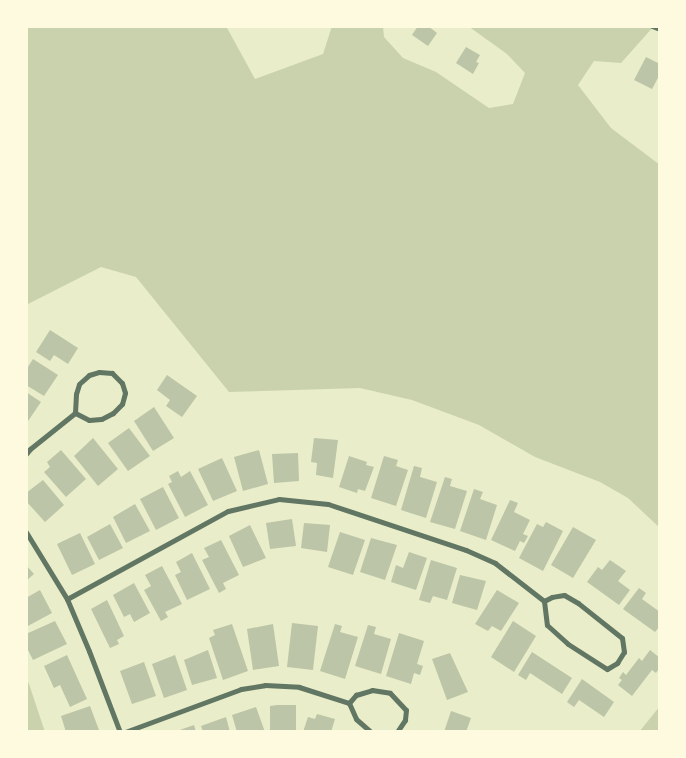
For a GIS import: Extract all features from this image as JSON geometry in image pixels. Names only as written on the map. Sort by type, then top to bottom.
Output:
[{"type":"street","points":[[652,26],[660,29]]},
{"type":"street","points":[[26,454],[75,413],[79,384],[89,375],[99,372],[112,373],[122,382],[125,393],[122,404],[113,413],[101,419],[89,420],[75,413]]},
{"type":"street","points":[[67,600],[228,511],[279,499],[328,504],[466,550],[494,563],[544,601],[547,625],[568,644],[607,669],[617,663],[624,652],[622,638],[578,603],[564,595],[552,597],[544,601]]},
{"type":"street","points":[[26,532],[67,600],[120,732]]},
{"type":"street","points":[[125,732],[241,689],[265,685],[299,687],[348,702],[356,719],[371,732]]},
{"type":"street","points":[[348,702],[356,695],[372,690],[390,693],[406,710],[405,720],[397,732]]},
{"type":"green space","points":[[26,26],[226,26],[255,79],[323,54],[332,26],[383,26],[384,37],[403,58],[436,72],[489,108],[513,104],[525,73],[507,54],[468,26],[654,26],[621,63],[594,61],[578,85],[611,128],[660,165],[660,528],[628,498],[600,482],[535,457],[479,425],[412,400],[360,388],[229,392],[136,277],[101,267],[26,305]]},
{"type":"green space","points":[[26,678],[29,684],[45,732],[26,732]]},
{"type":"green space","points":[[660,706],[660,732],[639,732]]},
{"type":"building","points":[[418,26],[428,26],[437,33],[428,46],[412,35]]},
{"type":"building","points":[[466,47],[480,55],[476,62],[479,63],[473,74],[456,63]]},
{"type":"building","points":[[646,57],[660,64],[660,74],[652,89],[634,80]]},
{"type":"building","points":[[50,330],[78,348],[68,364],[54,355],[50,361],[36,352]]},
{"type":"building","points":[[33,359],[58,375],[44,396],[26,385],[26,370]]},
{"type":"building","points":[[167,375],[197,396],[182,417],[166,406],[170,400],[157,390]]},
{"type":"building","points":[[26,392],[41,402],[26,424]]},
{"type":"building","points":[[154,407],[174,438],[153,451],[134,421]]},
{"type":"building","points":[[129,428],[150,456],[128,471],[108,443]]},
{"type":"building","points":[[93,438],[118,469],[98,486],[74,456]]},
{"type":"building","points":[[314,438],[338,440],[333,478],[316,475],[317,463],[311,462]]},
{"type":"building","points":[[61,450],[86,479],[66,497],[44,472],[50,467],[47,462]]},
{"type":"building","points":[[259,450],[268,484],[243,491],[234,457]]},
{"type":"building","points":[[298,453],[299,481],[274,483],[272,454]]},
{"type":"building","points":[[349,456],[367,462],[366,465],[374,467],[365,491],[358,489],[357,493],[339,487]]},
{"type":"building","points":[[384,456],[398,460],[396,466],[408,470],[396,506],[371,498]]},
{"type":"building","points":[[222,458],[237,491],[213,501],[198,469]]},
{"type":"building","points":[[414,466],[422,468],[420,477],[437,482],[426,518],[401,510]]},
{"type":"building","points":[[178,471],[181,477],[190,471],[208,505],[185,517],[168,484],[172,482],[169,476]]},
{"type":"building","points":[[445,477],[452,479],[450,486],[467,491],[455,529],[430,522]]},
{"type":"building","points":[[43,480],[64,505],[45,522],[26,501],[26,493]]},
{"type":"building","points":[[163,487],[179,518],[156,530],[140,499]]},
{"type":"building","points":[[474,489],[483,492],[480,499],[497,505],[486,540],[460,531]]},
{"type":"building","points":[[510,500],[518,503],[514,512],[530,520],[523,534],[528,536],[524,543],[520,541],[515,551],[491,540]]},
{"type":"building","points":[[135,504],[150,531],[126,543],[113,517]]},
{"type":"building","points":[[292,519],[296,546],[270,549],[266,523]]},
{"type":"building","points":[[546,522],[563,531],[543,571],[519,558],[537,524],[543,527]]},
{"type":"building","points":[[304,523],[330,525],[327,552],[301,548]]},
{"type":"building","points":[[110,524],[123,548],[99,560],[87,537]]},
{"type":"building","points":[[250,525],[266,558],[243,567],[229,536]]},
{"type":"building","points":[[573,527],[596,540],[573,578],[551,565]]},
{"type":"building","points":[[340,532],[365,540],[353,575],[328,567]]},
{"type":"building","points":[[80,533],[95,564],[72,575],[57,544]]},
{"type":"building","points":[[371,538],[397,545],[385,580],[360,572]]},
{"type":"building","points":[[221,540],[239,575],[223,583],[226,589],[219,593],[202,560],[209,557],[204,548]]},
{"type":"building","points":[[409,552],[427,558],[416,590],[391,582],[396,565],[403,568]]},
{"type":"building","points":[[192,553],[210,589],[187,600],[175,575],[181,572],[176,562]]},
{"type":"building","points":[[431,560],[457,568],[447,600],[433,596],[430,603],[419,600]]},
{"type":"building","points":[[610,560],[626,571],[618,581],[630,590],[619,605],[587,582],[598,567],[602,570]]},
{"type":"building","points":[[26,565],[34,574],[26,581]]},
{"type":"building","points":[[162,566],[182,604],[165,612],[168,617],[161,621],[144,590],[151,586],[145,575]]},
{"type":"building","points":[[460,575],[486,581],[477,610],[452,603]]},
{"type":"building","points":[[134,583],[150,613],[134,622],[130,614],[124,617],[113,595]]},
{"type":"building","points":[[639,588],[646,593],[642,599],[660,612],[660,626],[655,632],[623,609]]},
{"type":"building","points":[[40,590],[52,613],[26,627],[26,598]]},
{"type":"building","points":[[497,590],[519,603],[501,631],[492,626],[488,631],[475,624]]},
{"type":"building","points":[[107,600],[124,636],[117,640],[119,644],[110,648],[91,609]]},
{"type":"building","points":[[55,621],[67,644],[33,660],[26,646],[26,634]]},
{"type":"building","points":[[513,621],[536,636],[514,672],[491,657]]},
{"type":"building","points":[[292,623],[318,626],[313,670],[287,667]]},
{"type":"building","points":[[232,624],[248,671],[223,680],[209,638],[215,635],[213,630]]},
{"type":"building","points":[[273,624],[279,666],[253,670],[247,629]]},
{"type":"building","points":[[335,624],[342,626],[340,632],[358,637],[345,679],[320,671]]},
{"type":"building","points":[[368,625],[376,627],[374,634],[391,639],[381,674],[355,666]]},
{"type":"building","points":[[399,633],[424,641],[417,664],[423,666],[420,675],[414,673],[411,684],[386,676]]},
{"type":"building","points":[[208,650],[217,678],[192,685],[184,660]]},
{"type":"building","points":[[650,650],[660,658],[660,667],[656,673],[652,670],[632,696],[618,685],[622,680],[619,678],[623,672],[626,675],[639,658],[642,661]]},
{"type":"building","points":[[532,652],[572,678],[562,694],[530,673],[526,680],[518,675]]},
{"type":"building","points":[[450,653],[468,692],[447,700],[432,659]]},
{"type":"building","points":[[67,655],[87,699],[70,707],[60,685],[54,688],[44,666]]},
{"type":"building","points":[[175,655],[187,690],[164,698],[152,664]]},
{"type":"building","points":[[144,662],[156,696],[132,704],[120,671]]},
{"type":"building","points":[[582,679],[614,702],[604,717],[579,700],[574,707],[567,702]]},
{"type":"building","points":[[296,705],[296,732],[270,732],[270,706]]},
{"type":"building","points":[[90,706],[99,730],[66,732],[61,716]]},
{"type":"building","points":[[256,707],[265,732],[237,732],[232,715]]},
{"type":"building","points":[[451,711],[471,718],[466,732],[444,732]]},
{"type":"building","points":[[317,714],[335,719],[331,732],[303,732],[308,717],[315,719]]},
{"type":"building","points":[[226,717],[230,732],[203,732],[201,726]]},
{"type":"building","points":[[194,725],[196,732],[177,732],[177,731]]}]
